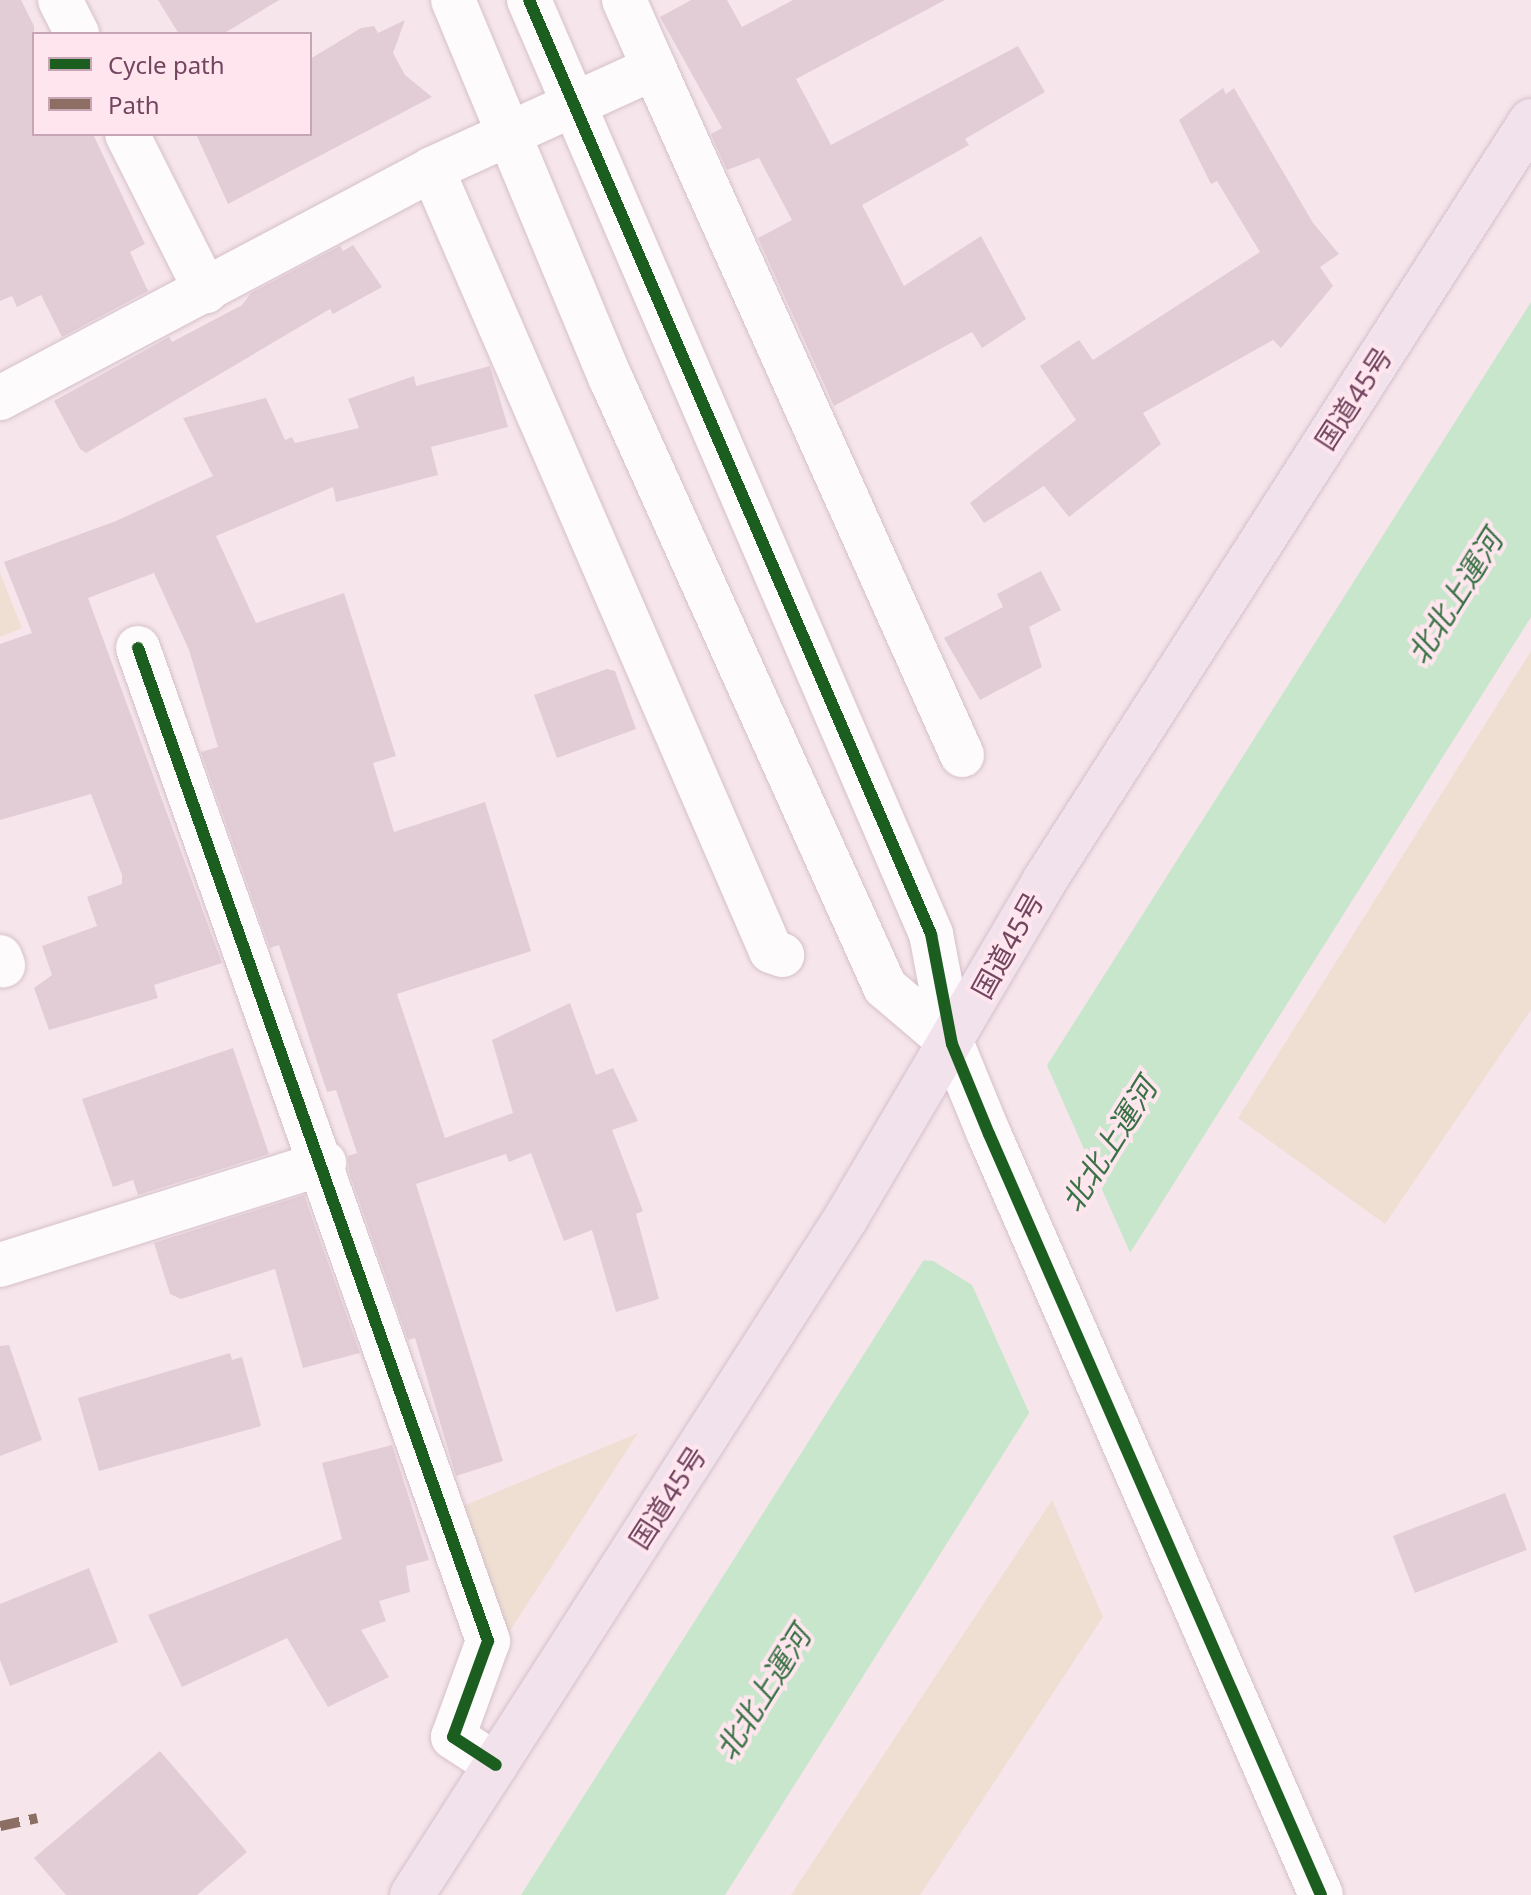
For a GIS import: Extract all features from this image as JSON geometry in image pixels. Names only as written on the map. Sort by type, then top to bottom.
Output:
[{"type":"highway","name":"国道45号","points":[[412,1895],[952,1044],[1043,883],[1531,121]]},
{"type":"street","points":[[60,0],[76,32]]},
{"type":"street","points":[[453,0],[512,131],[611,379],[885,987],[952,1044]]},
{"type":"street","points":[[529,0],[931,934],[952,1044],[973,1096],[1321,1895]]},
{"type":"street","points":[[624,0],[962,755]]},
{"type":"street","points":[[4,388],[206,291],[432,169],[654,68]]},
{"type":"street","points":[[128,136],[206,291]]},
{"type":"street","points":[[432,169],[771,951],[782,955]]},
{"type":"street","points":[[138,648],[324,1163],[488,1641],[453,1737],[496,1765]]},
{"type":"street","points":[[0,1265],[324,1163]]},
{"type":"shaded area","points":[[0,573],[22,628],[0,637]]},
{"type":"shaded area","points":[[1531,651],[1531,1010],[1385,1224],[1238,1118]]},
{"type":"shaded area","points":[[638,1433],[504,1640],[456,1509]]},
{"type":"shaded area","points":[[1052,1500],[1103,1617],[920,1895],[791,1895]]},
{"type":"water","name":"北北上運河","points":[[1531,302],[1531,617],[725,1895],[521,1895]]},
{"type":"pier","points":[[1045,1061],[1132,1257],[1031,1417],[972,1285],[933,1261],[919,1260]]},
{"type":"building","points":[[0,0],[21,0],[34,26],[32,136],[94,136],[145,244],[130,252],[148,291],[62,337],[41,295],[17,307],[12,296],[0,301]]},
{"type":"building","points":[[158,0],[279,0],[226,32],[178,32]]},
{"type":"building","points":[[691,0],[727,0],[742,27],[793,0],[945,0],[796,79],[831,145],[1018,46],[1045,92],[965,139],[969,145],[862,205],[904,286],[981,236],[1026,319],[982,348],[972,332],[834,406],[758,238],[792,220],[759,158],[727,170],[711,134],[722,128],[660,17]]},
{"type":"building","points":[[405,20],[393,53],[405,75],[432,97],[228,204],[197,136],[312,136],[312,58],[361,28],[374,26],[378,33]]},
{"type":"building","points":[[1223,88],[1226,94],[1234,88],[1313,223],[1339,254],[1320,267],[1333,286],[1281,348],[1273,340],[1143,413],[1161,444],[1069,517],[1044,486],[984,523],[970,503],[1076,420],[1040,366],[1079,340],[1093,360],[1260,252],[1217,181],[1211,184],[1179,120]]},
{"type":"building","points":[[353,245],[382,287],[333,314],[330,309],[86,453],[80,449],[54,401],[169,337],[172,342],[242,305],[251,293],[340,246],[343,251]]},
{"type":"building","points":[[490,366],[508,427],[431,447],[438,475],[336,502],[333,487],[216,536],[256,623],[344,593],[396,756],[373,763],[394,832],[485,802],[531,951],[397,994],[445,1138],[513,1113],[492,1040],[570,1003],[596,1075],[613,1068],[638,1121],[612,1130],[643,1211],[636,1214],[659,1299],[616,1312],[592,1230],[564,1241],[531,1153],[509,1162],[506,1154],[416,1184],[503,1461],[456,1476],[415,1338],[408,1340],[349,1172],[348,1156],[357,1153],[336,1090],[327,1092],[279,945],[270,948],[201,752],[218,747],[189,650],[154,573],[88,598],[222,963],[154,985],[158,998],[49,1030],[34,988],[52,975],[42,946],[97,926],[87,897],[122,884],[122,875],[91,794],[0,820],[0,644],[32,633],[4,562],[116,521],[213,476],[183,418],[266,398],[285,440],[292,437],[295,443],[359,428],[348,399],[414,376],[416,386]]},
{"type":"building","points":[[1041,571],[1061,610],[1029,627],[1042,667],[980,700],[944,638],[1003,607],[997,594]]},
{"type":"building","points":[[607,669],[615,671],[636,729],[557,758],[534,695]]},
{"type":"building","points":[[233,1048],[269,1154],[138,1195],[133,1180],[113,1187],[82,1099]]},
{"type":"building","points":[[304,1195],[360,1353],[303,1368],[275,1269],[181,1299],[170,1294],[154,1243]]},
{"type":"building","points":[[9,1345],[42,1440],[0,1456],[0,1346]]},
{"type":"building","points":[[230,1353],[232,1360],[242,1357],[261,1426],[99,1471],[78,1398]]},
{"type":"building","points":[[392,1445],[429,1560],[406,1566],[410,1592],[379,1601],[386,1621],[361,1630],[389,1677],[328,1707],[287,1638],[182,1687],[148,1615],[342,1539],[322,1463]]},
{"type":"building","points":[[1505,1493],[1527,1550],[1415,1593],[1393,1536]]},
{"type":"building","points":[[89,1568],[118,1642],[10,1686],[0,1660],[0,1604]]},
{"type":"building","points":[[160,1751],[247,1852],[197,1895],[66,1895],[34,1858]]},
{"type":"marked path","points":[[0,1826],[37,1818]]},
{"type":"cycle path","points":[[529,0],[931,934],[952,1044],[989,1134],[1321,1895]]},
{"type":"cycle path","points":[[138,648],[488,1641],[453,1737],[496,1765]]}]
